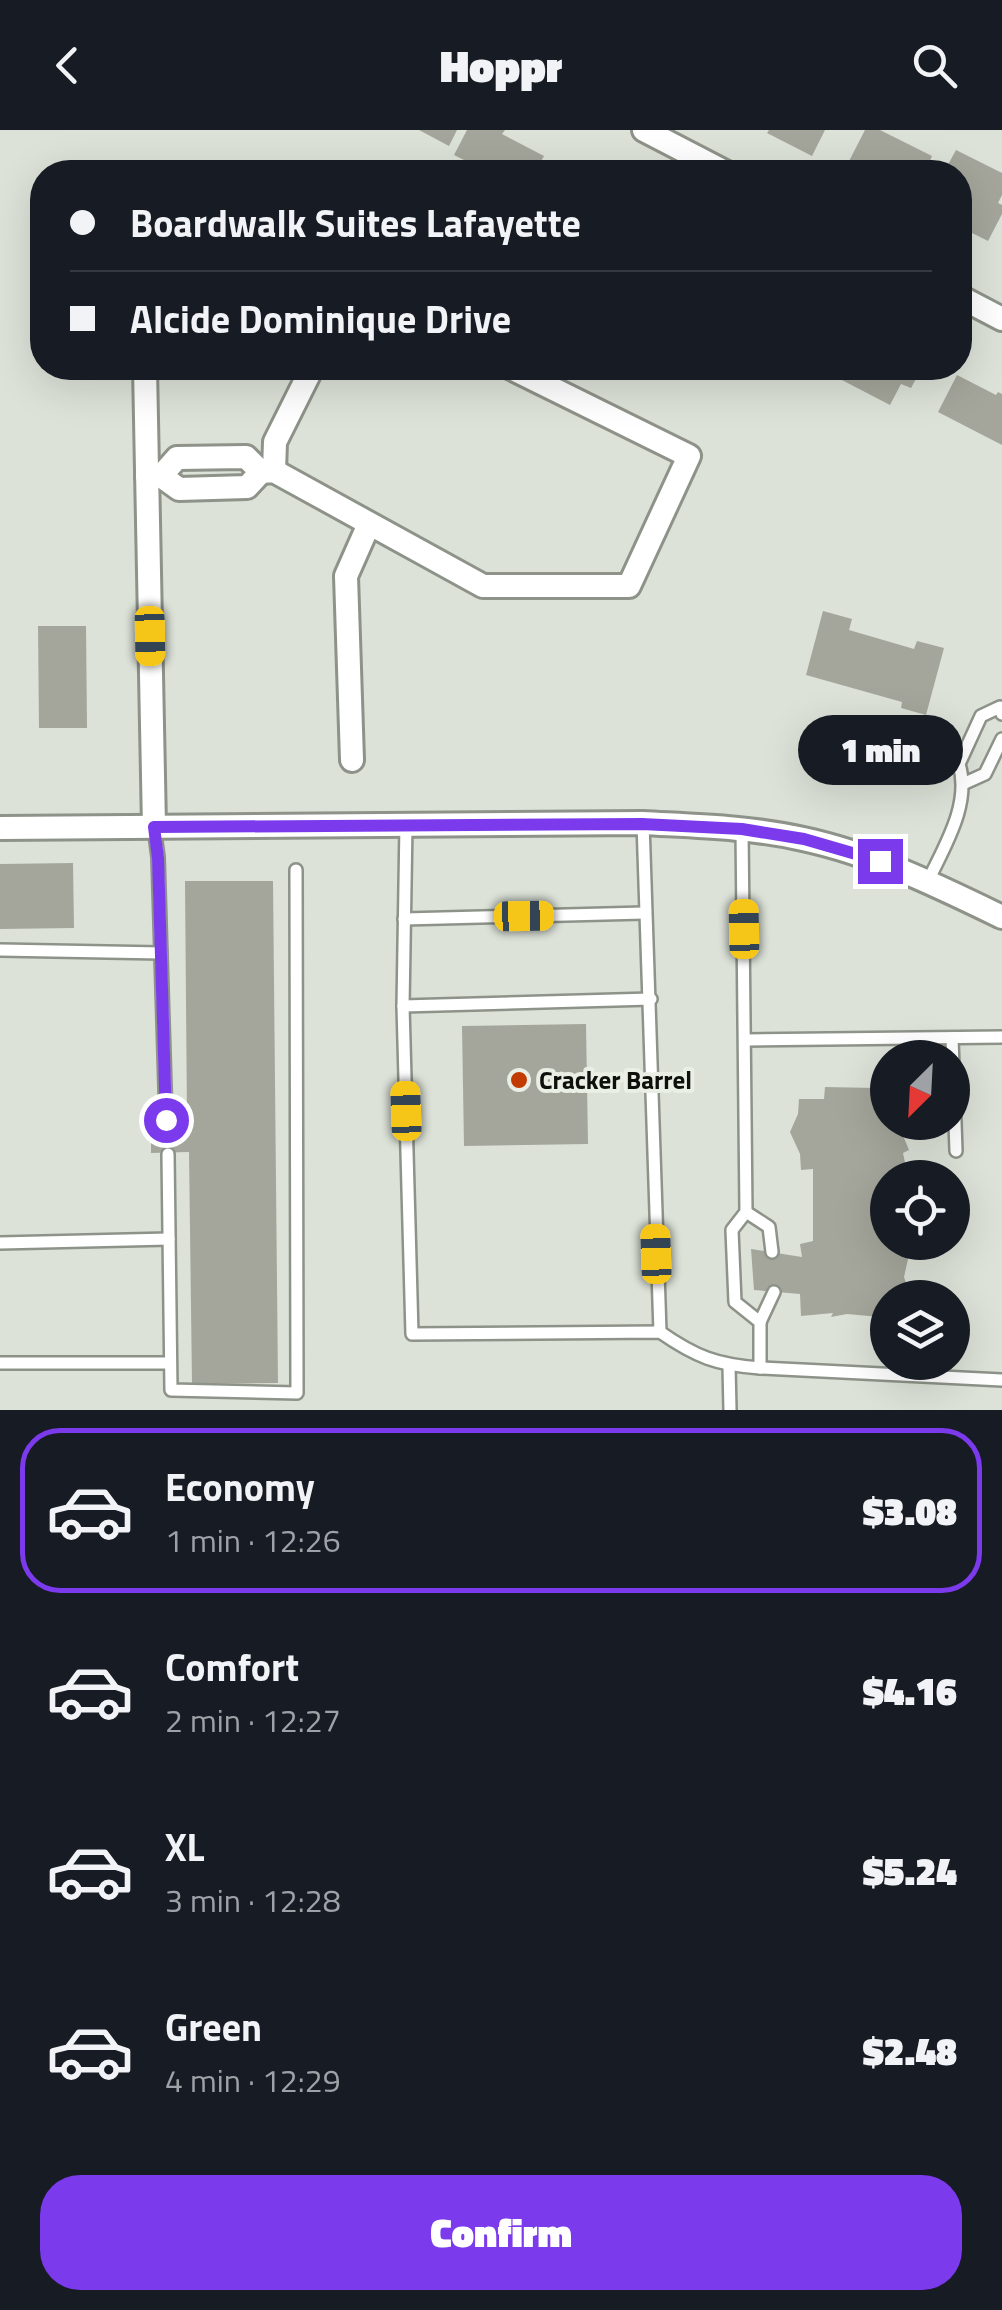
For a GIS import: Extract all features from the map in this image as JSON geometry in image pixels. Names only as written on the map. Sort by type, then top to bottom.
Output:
[{"type":"street","points":[[644,130],[702,160]]},
{"type":"street","points":[[972,303],[1002,319]]},
{"type":"street","points":[[146,380],[154,476],[154,827]]},
{"type":"street","points":[[154,476],[179,489],[247,487],[268,472],[275,442],[306,380]]},
{"type":"street","points":[[154,476],[177,458],[246,457],[483,586],[629,586],[689,456],[536,380]]},
{"type":"street","points":[[215,458],[218,488]]},
{"type":"street","points":[[352,760],[346,576],[369,524]]},
{"type":"street","points":[[0,828],[642,824],[742,829],[804,839],[880,861],[1002,917]]},
{"type":"lane","points":[[928,881],[958,814],[965,783],[959,764],[981,716],[1001,709]]},
{"type":"lane","points":[[965,783],[986,774],[1002,739]]},
{"type":"lane","points":[[406,824],[403,1006],[412,1334],[660,1332],[693,1355],[729,1366],[1002,1380]]},
{"type":"lane","points":[[642,824],[660,1332]]},
{"type":"lane","points":[[154,827],[166,1120]]},
{"type":"lane","points":[[742,829],[746,1212],[732,1230],[734,1302],[760,1322]]},
{"type":"lane","points":[[168,1154],[170,1390],[297,1393],[296,870]]},
{"type":"lane","points":[[404,919],[644,914]]},
{"type":"lane","points":[[0,950],[162,952]]},
{"type":"lane","points":[[403,1006],[651,999]]},
{"type":"lane","points":[[747,1040],[1002,1037]]},
{"type":"lane","points":[[952,1038],[956,1151]]},
{"type":"lane","points":[[746,1212],[769,1227],[772,1252]]},
{"type":"lane","points":[[0,1243],[169,1239]]},
{"type":"lane","points":[[760,1368],[760,1322],[774,1292]]},
{"type":"lane","points":[[0,1364],[170,1363]]},
{"type":"lane","points":[[729,1366],[730,1410]]},
{"type":"building","points":[[419,130],[457,130],[449,146]]},
{"type":"building","points":[[467,130],[505,130],[502,134],[544,156],[542,160],[464,160],[454,155]]},
{"type":"building","points":[[825,130],[812,156],[767,133]]},
{"type":"building","points":[[865,130],[880,130],[932,156],[930,160],[850,160]]},
{"type":"building","points":[[956,150],[1002,173],[998,203],[1002,205],[1002,214],[988,241],[972,233],[972,160],[951,160]]},
{"type":"building","points":[[842,380],[915,380],[911,388],[901,384],[890,405]]},
{"type":"building","points":[[954,380],[967,380],[996,395],[1002,394],[1002,445],[938,412]]},
{"type":"building","points":[[823,611],[852,619],[849,630],[914,649],[917,641],[944,648],[926,715],[901,708],[902,702],[806,675]]},
{"type":"building","points":[[38,626],[86,626],[87,728],[39,728]]},
{"type":"building","points":[[73,863],[74,928],[0,929],[0,864]]},
{"type":"building","points":[[185,881],[273,881],[278,1383],[192,1384],[189,1152],[151,1153],[151,1120],[187,1119]]},
{"type":"building","points":[[586,1024],[588,1144],[464,1146],[462,1026]]},
{"type":"building","points":[[825,1087],[870,1088],[870,1140],[905,1140],[909,1150],[903,1153],[904,1160],[870,1160],[870,1260],[908,1260],[905,1280],[870,1280],[870,1316],[831,1317],[833,1313],[801,1316],[800,1294],[754,1290],[751,1249],[802,1257],[800,1244],[813,1241],[813,1169],[801,1170],[800,1154],[790,1132],[799,1099],[824,1099]]},
{"type":"place","name":"Cracker Barrel","points":[[519,1080]]},
{"type":"route","points":[[166,1120],[154,827],[642,824],[742,829],[804,839],[880,861]]}]
